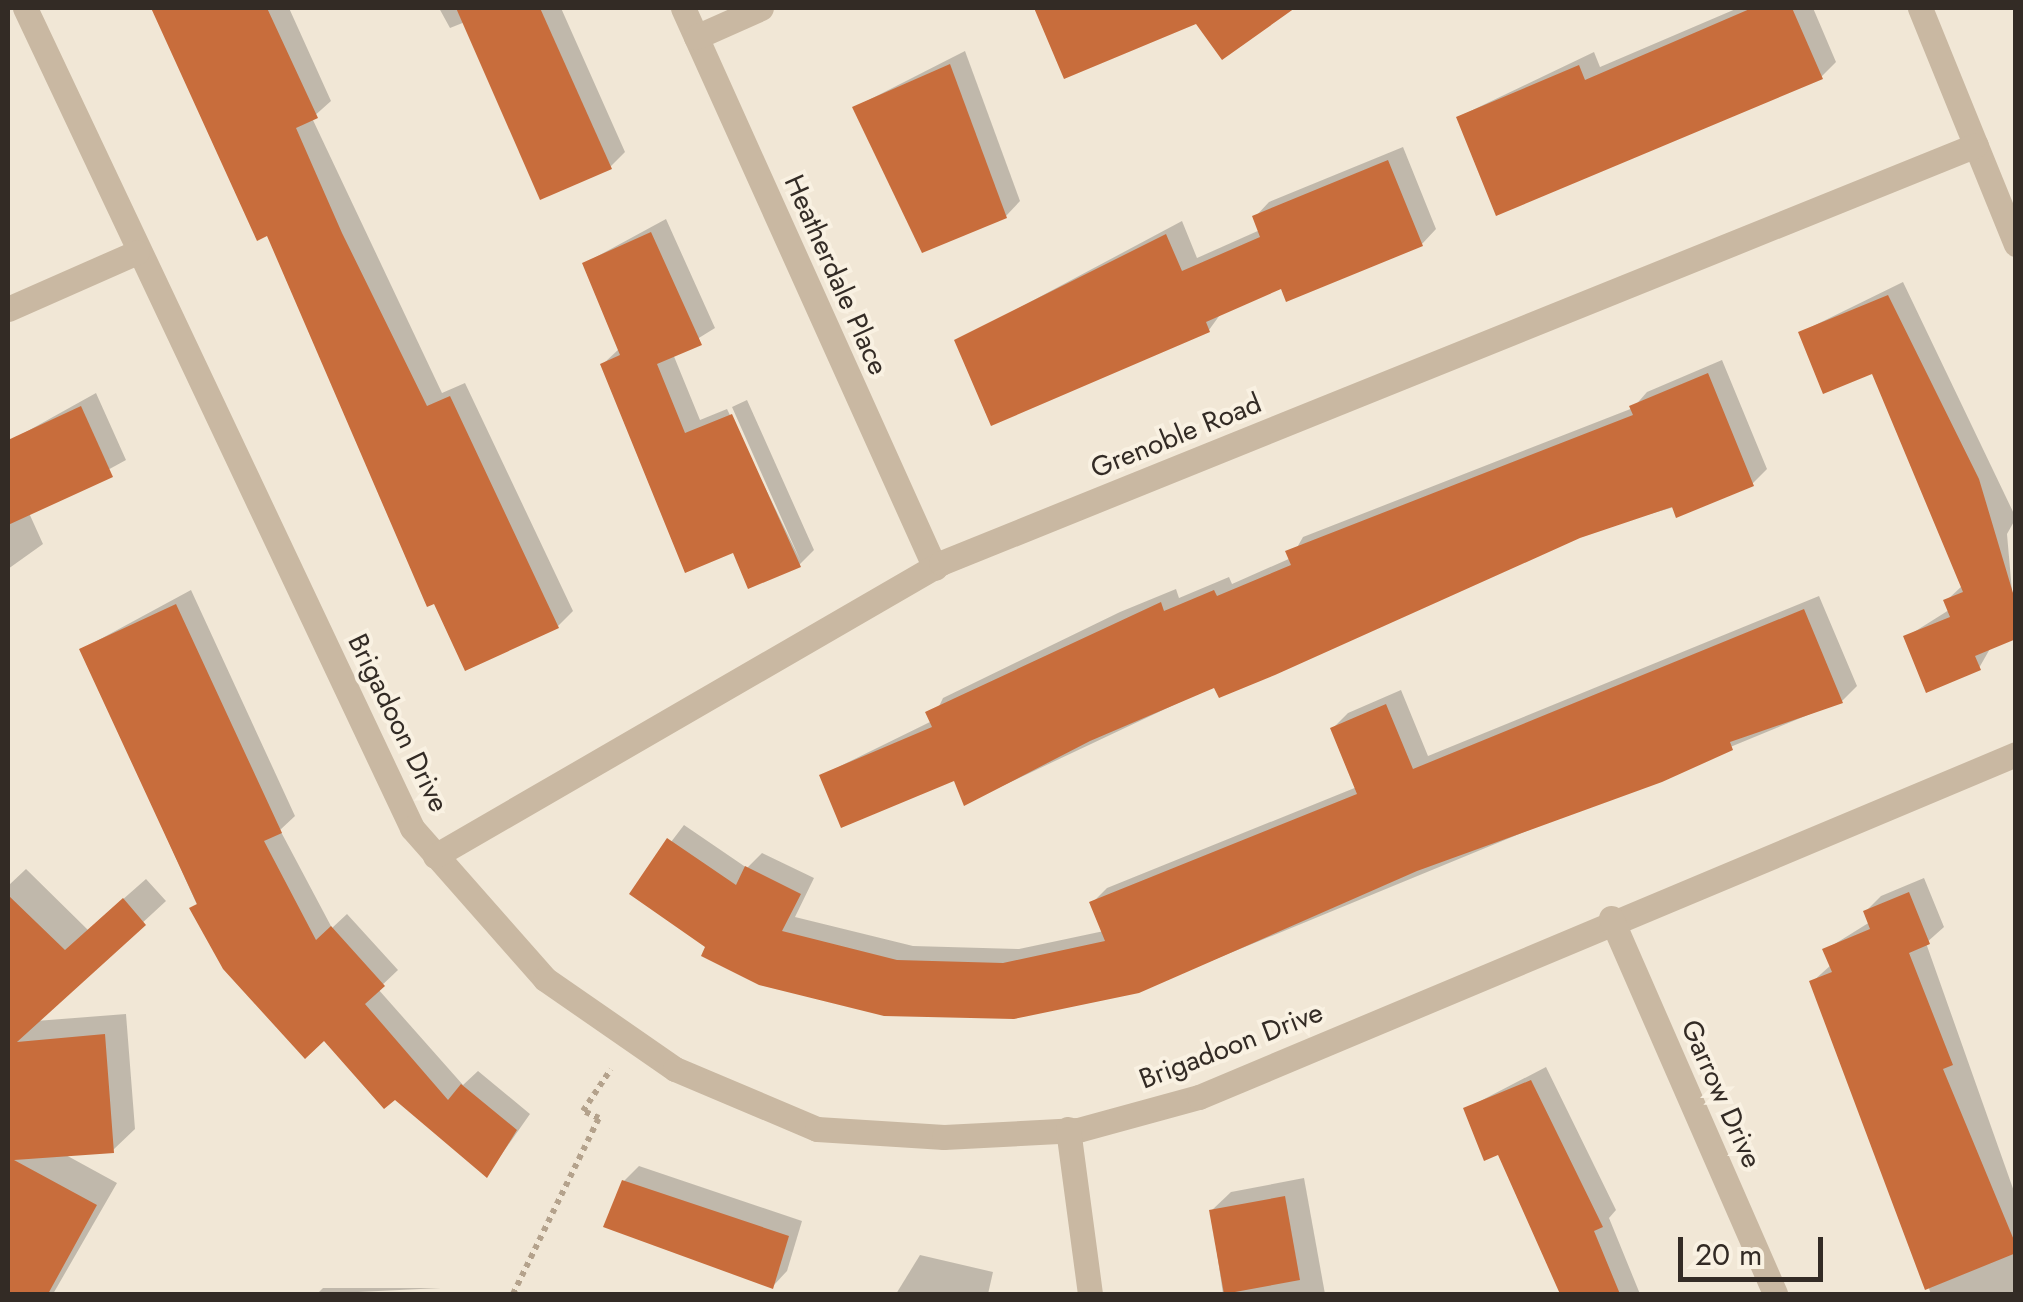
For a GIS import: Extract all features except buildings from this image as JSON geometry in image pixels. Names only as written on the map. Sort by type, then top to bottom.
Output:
[{"type":"street","name":"Brigadoon Drive","points":[[25,8],[412,828],[508,945],[632,1039],[674,1069],[817,1129],[944,1137],[1068,1130],[1242,1080],[1611,918],[2016,754]]},
{"type":"street","name":"Heatherdale Place","points":[[683,8],[935,568]]},
{"type":"street","points":[[696,37],[762,8]]},
{"type":"street","points":[[1920,8],[2016,244]]},
{"type":"street","name":"Grenoble Road","points":[[435,856],[935,568],[1976,146]]},
{"type":"street","points":[[8,309],[137,252]]},
{"type":"street","name":"Garrow Drive","points":[[1611,918],[1775,1294]]},
{"type":"street","points":[[1068,1130],[1090,1294]]},
{"type":"path","points":[[512,1294],[600,1118],[582,1111],[632,1039]]}]
